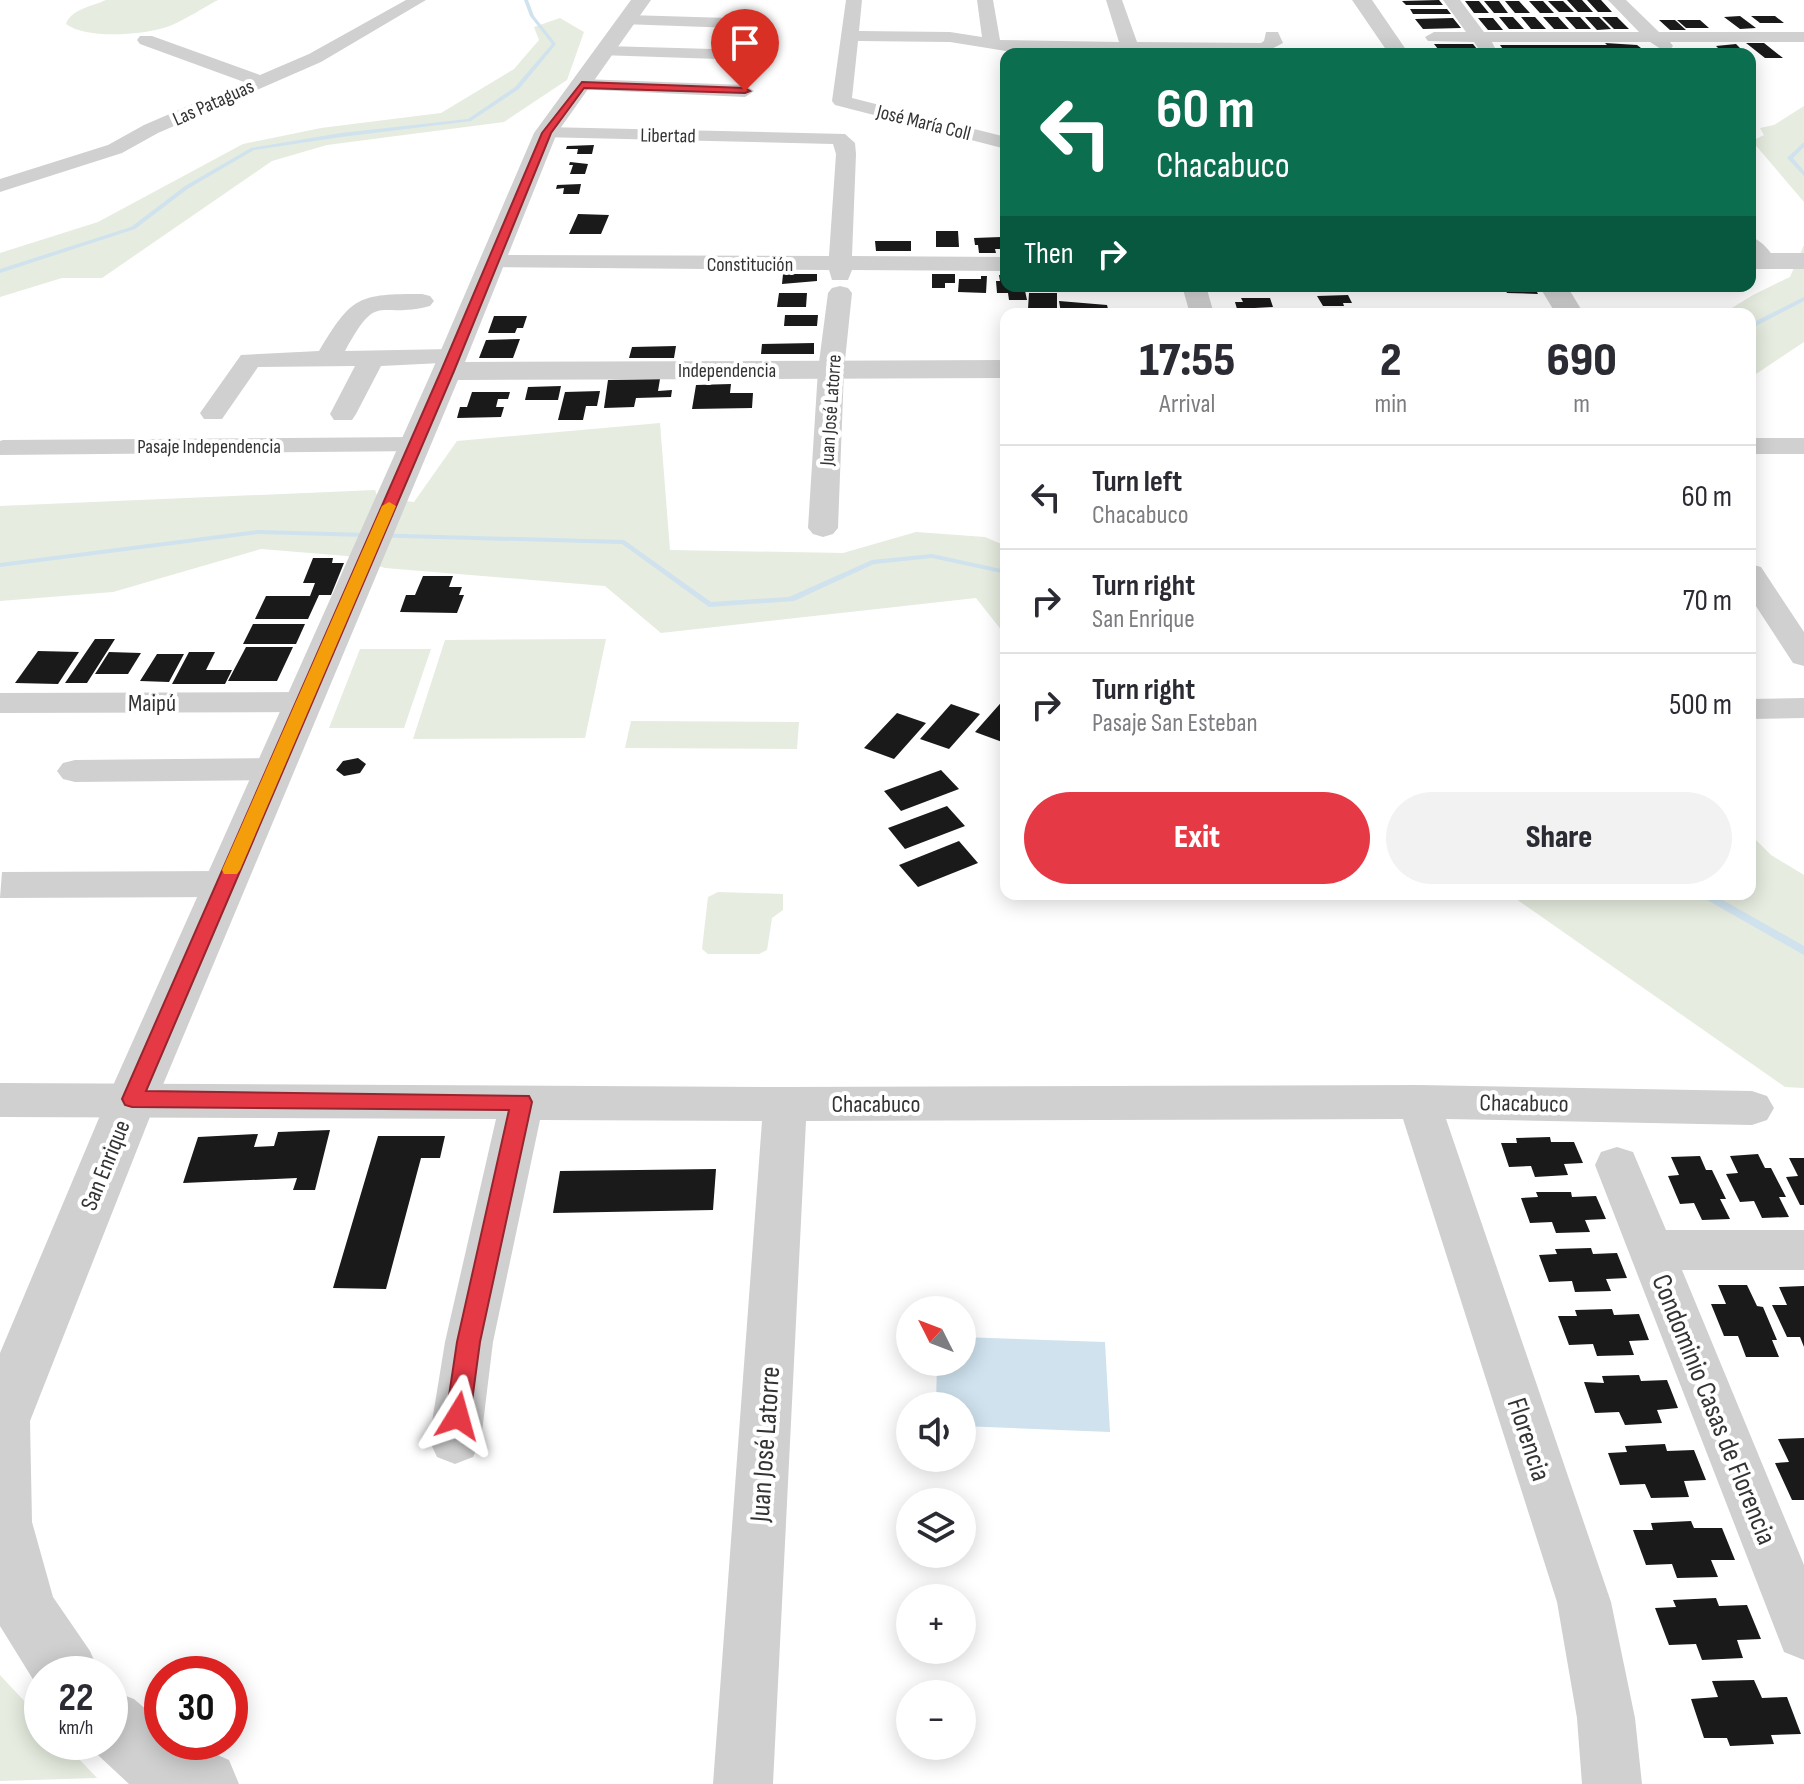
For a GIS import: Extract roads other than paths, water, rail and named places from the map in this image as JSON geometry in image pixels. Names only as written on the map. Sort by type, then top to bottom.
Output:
[{"type":"street","name":"Las Pataguas","points":[[0,186],[115,149],[151,129],[352,39],[418,0]]},
{"type":"street","points":[[854,0],[852,36],[950,37],[992,45],[1075,48]]},
{"type":"street","points":[[985,0],[992,45]]},
{"type":"street","points":[[1114,0],[1130,48]]},
{"type":"street","points":[[1362,0],[1395,48]]},
{"type":"street","points":[[1451,0],[1487,48]]},
{"type":"street","points":[[1616,0],[1666,48]]},
{"type":"street","points":[[634,10],[762,24]]},
{"type":"street","name":"San Enrique","points":[[1,1421],[132,1099],[398,486],[546,133],[634,10]]},
{"type":"street","name":"José María Coll","points":[[852,36],[842,101],[1000,141]]},
{"type":"street","points":[[1264,48],[1274,43],[1272,36]]},
{"type":"street","points":[[1434,37],[1804,38]]},
{"type":"street","points":[[146,40],[259,81]]},
{"type":"street","points":[[605,51],[749,55]]},
{"type":"street","points":[[582,85],[745,91]]},
{"type":"street","name":"Libertad","points":[[546,133],[838,138]]},
{"type":"street","points":[[923,136],[1000,135]]},
{"type":"street","name":"Juan José Latorre","points":[[823,528],[846,154],[845,143],[838,138]]},
{"type":"street","points":[[1756,255],[1801,261]]},
{"type":"street","name":"Constitución","points":[[493,262],[840,277],[1000,264]]},
{"type":"street","points":[[328,358],[357,308],[374,301],[422,301]]},
{"type":"street","points":[[343,414],[373,357]]},
{"type":"street","points":[[213,413],[250,360],[373,357],[450,364]]},
{"type":"street","name":"Independencia","points":[[450,364],[831,370],[1000,369]]},
{"type":"street","name":"Pasaje Independencia","points":[[3,448],[415,445]]},
{"type":"street","points":[[1756,446],[1804,446]]},
{"type":"street","points":[[1756,582],[1804,656]]},
{"type":"street","name":"Maipú","points":[[0,703],[304,702]]},
{"type":"street","points":[[1756,709],[1804,708]]},
{"type":"street","points":[[75,771],[274,769]]},
{"type":"street","points":[[2,885],[224,884]]},
{"type":"street","name":"Chacabuco","points":[[0,1100],[785,1104],[1419,1102],[1752,1108]]},
{"type":"street","points":[[455,1440],[469,1342],[522,1102]]},
{"type":"street","name":"Florencia","points":[[1419,1102],[1584,1602],[1606,1718],[1612,1784]]},
{"type":"street","name":"Juan José Latorre","points":[[743,1784],[785,1104]]},
{"type":"street","name":"Condominio Casas de Florencia","points":[[1617,1165],[1650,1250],[1792,1568],[1804,1632]]},
{"type":"street","name":"Condominio Casas de Florencia","points":[[1650,1250],[1804,1250]]},
{"type":"street","points":[[1,1421],[1,1522],[26,1612],[55,1656]]},
{"type":"street","points":[[128,1738],[157,1763],[205,1784]]},
{"type":"water","points":[[976,1337],[1105,1342],[1110,1432],[976,1427],[976,1392],[936,1392],[937,1376],[976,1376]]},
{"type":"waterway","points":[[0,271],[133,228],[187,187],[253,149],[469,120],[517,88],[554,44],[532,16],[526,0]]},
{"type":"waterway","points":[[1804,144],[1790,158],[1804,174]]},
{"type":"waterway","points":[[1756,324],[1804,299]]},
{"type":"waterway","points":[[0,565],[258,532],[624,542],[709,605],[791,599],[872,562],[932,556],[1000,571]]},
{"type":"waterway","points":[[1715,900],[1804,951]]}]
